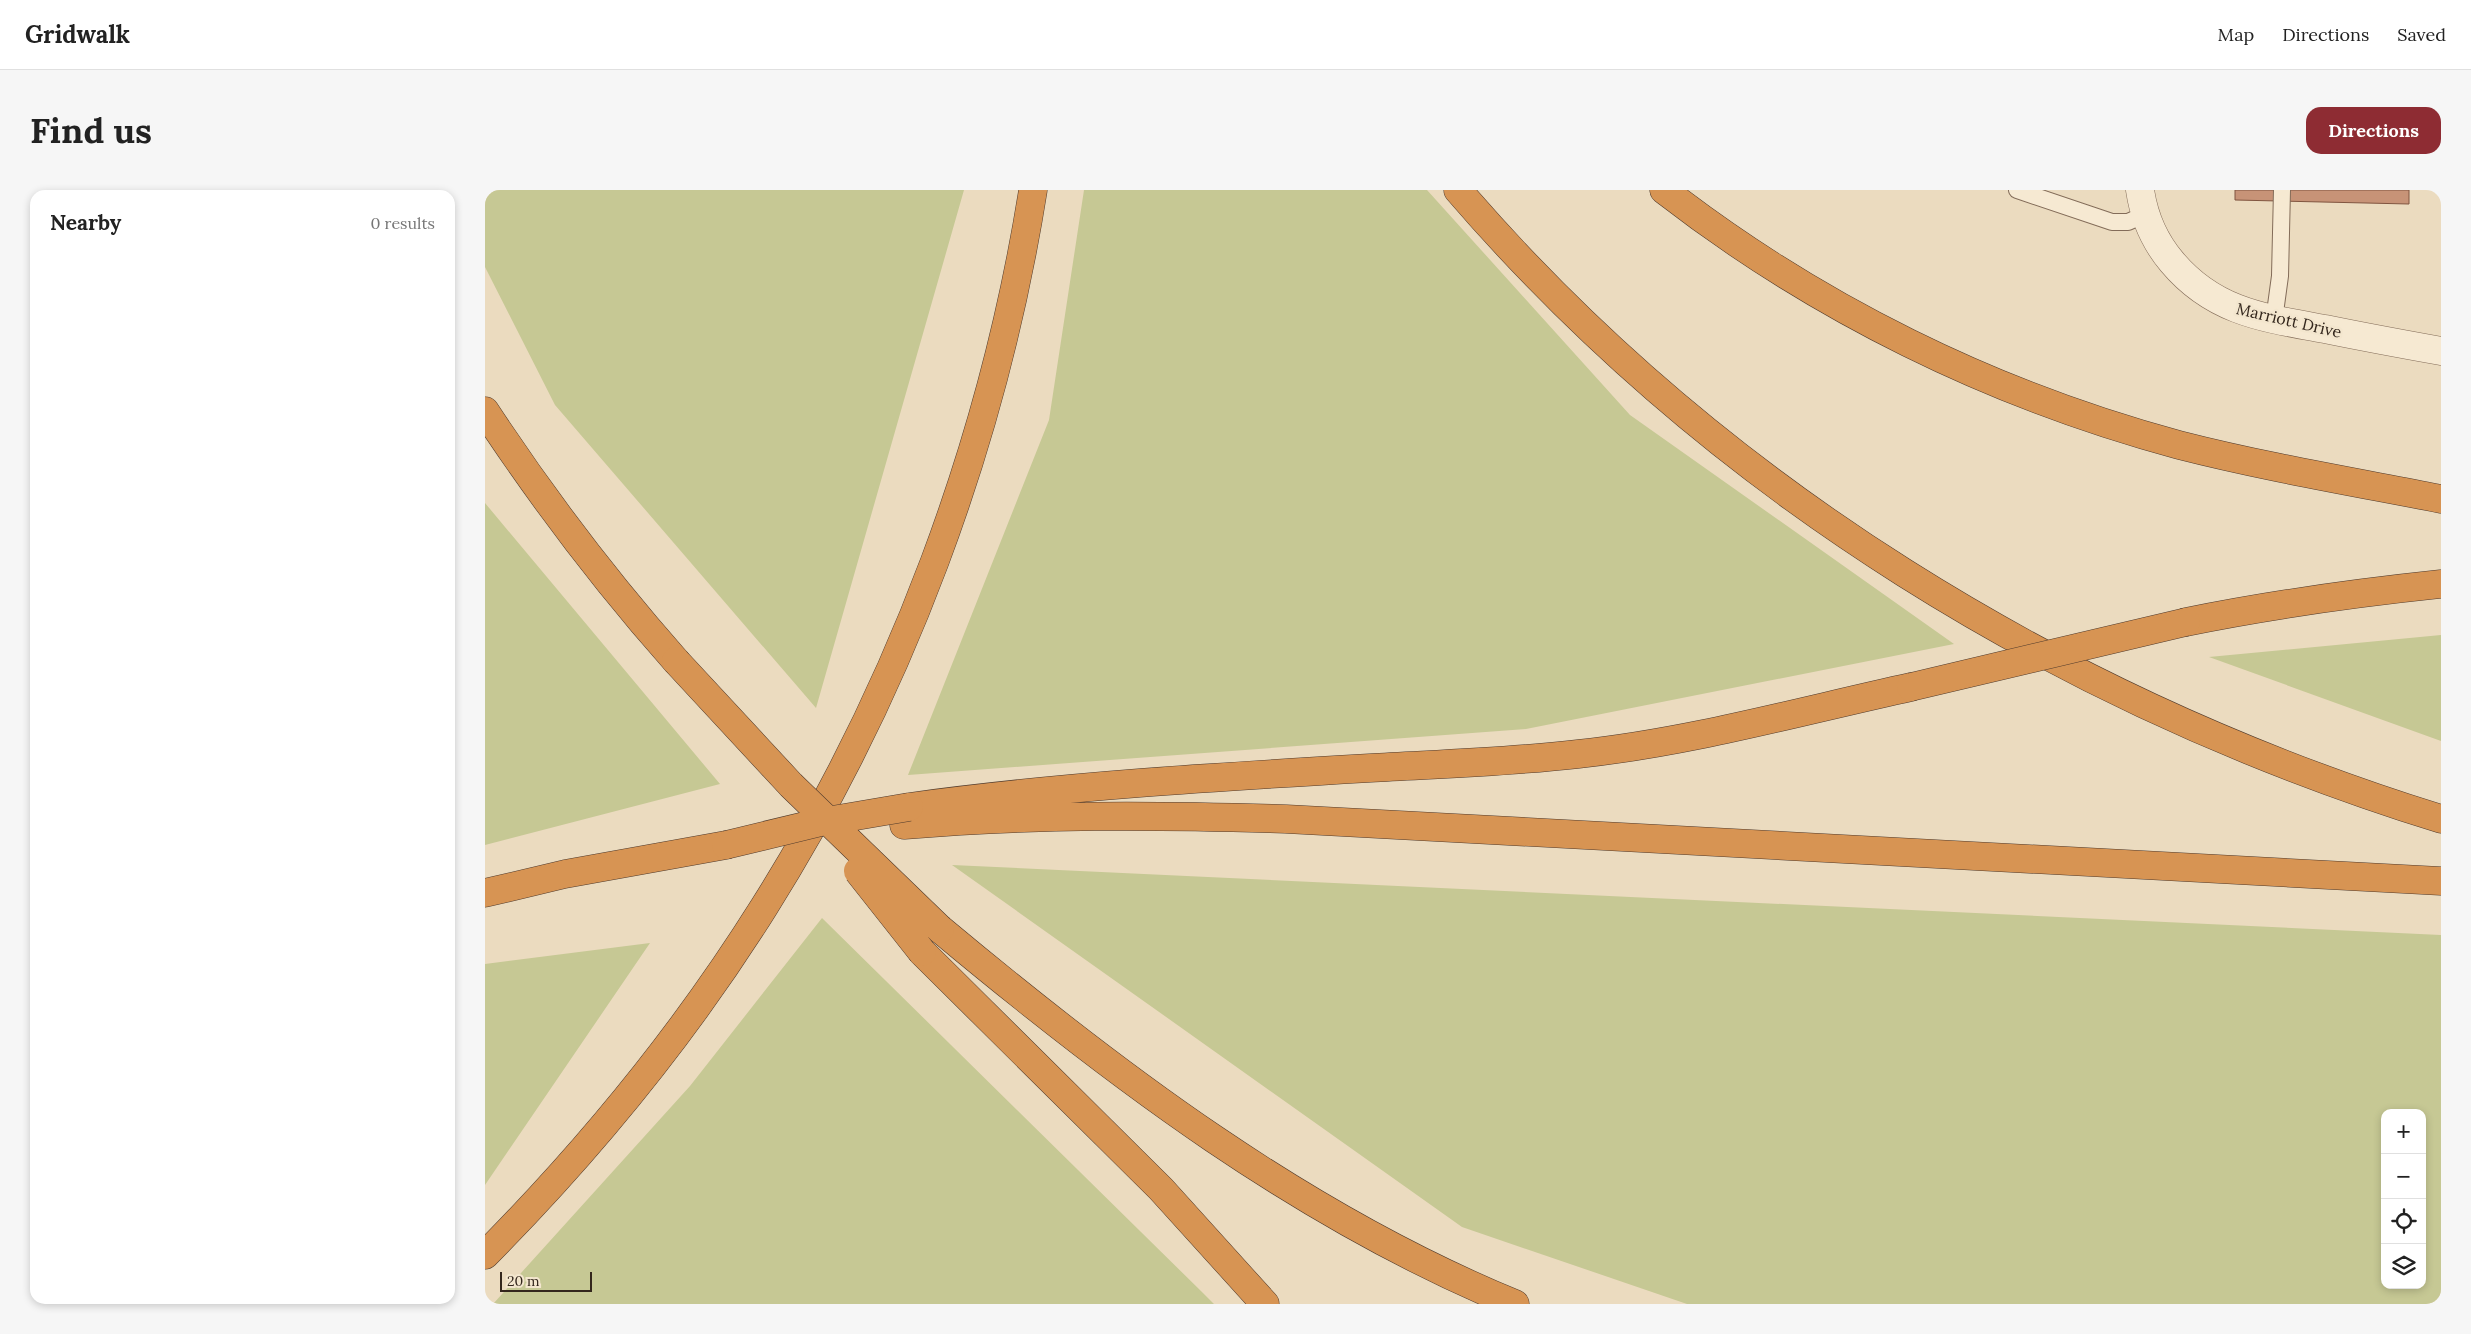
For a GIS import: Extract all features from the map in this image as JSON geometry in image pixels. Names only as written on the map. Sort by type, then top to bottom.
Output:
[{"type":"highway","points":[[485,1255],[596,1135],[700,1002],[764,908],[845,761],[894,658],[916,606],[969,458],[1003,339],[1033,190]]},
{"type":"highway","points":[[1458,190],[1496,234],[1616,353],[1743,460],[1832,526],[1887,563],[1975,616],[2071,670],[2173,718],[2273,760],[2386,802],[2441,819]]},
{"type":"highway","points":[[1664,190],[1750,252],[1857,316],[1937,357],[2043,401],[2179,445],[2253,462],[2441,499]]},
{"type":"highway","points":[[485,411],[568,530],[638,618],[791,785],[940,929],[1070,1034],[1162,1102],[1257,1167],[1396,1246],[1454,1276],[1515,1304]]},
{"type":"highway","points":[[485,893],[565,874],[726,845],[906,816],[1009,794],[1150,782],[1545,757],[1603,751],[1711,733],[2253,608],[2441,584]]},
{"type":"highway","points":[[791,785],[922,952],[1161,1189],[1265,1304]]},
{"type":"highway","points":[[906,816],[950,821],[1111,816],[1276,819],[2441,881]]},
{"type":"street","name":"Marriott Drive","points":[[2143,202],[2159,245],[2190,282],[2217,301],[2245,312],[2274,320],[2441,351]]},
{"type":"lane","points":[[2017,190],[2112,222],[2128,222],[2143,202]]},
{"type":"lane","points":[[2274,320],[2279,276],[2282,190]]},
{"type":"green space","points":[[485,190],[964,190],[816,708],[555,405],[485,267]]},
{"type":"green space","points":[[1084,190],[1427,190],[1630,415],[1954,644],[1526,729],[908,775],[1049,420]]},
{"type":"green space","points":[[485,503],[720,784],[485,845]]},
{"type":"green space","points":[[2441,635],[2441,741],[2209,657]]},
{"type":"green space","points":[[952,865],[2441,935],[2441,1304],[1687,1304],[1462,1227]]},
{"type":"green space","points":[[822,918],[1214,1304],[493,1304],[690,1086]]},
{"type":"green space","points":[[650,943],[485,1185],[485,964]]},
{"type":"building","points":[[2235,190],[2409,190],[2409,204],[2235,200]]}]
